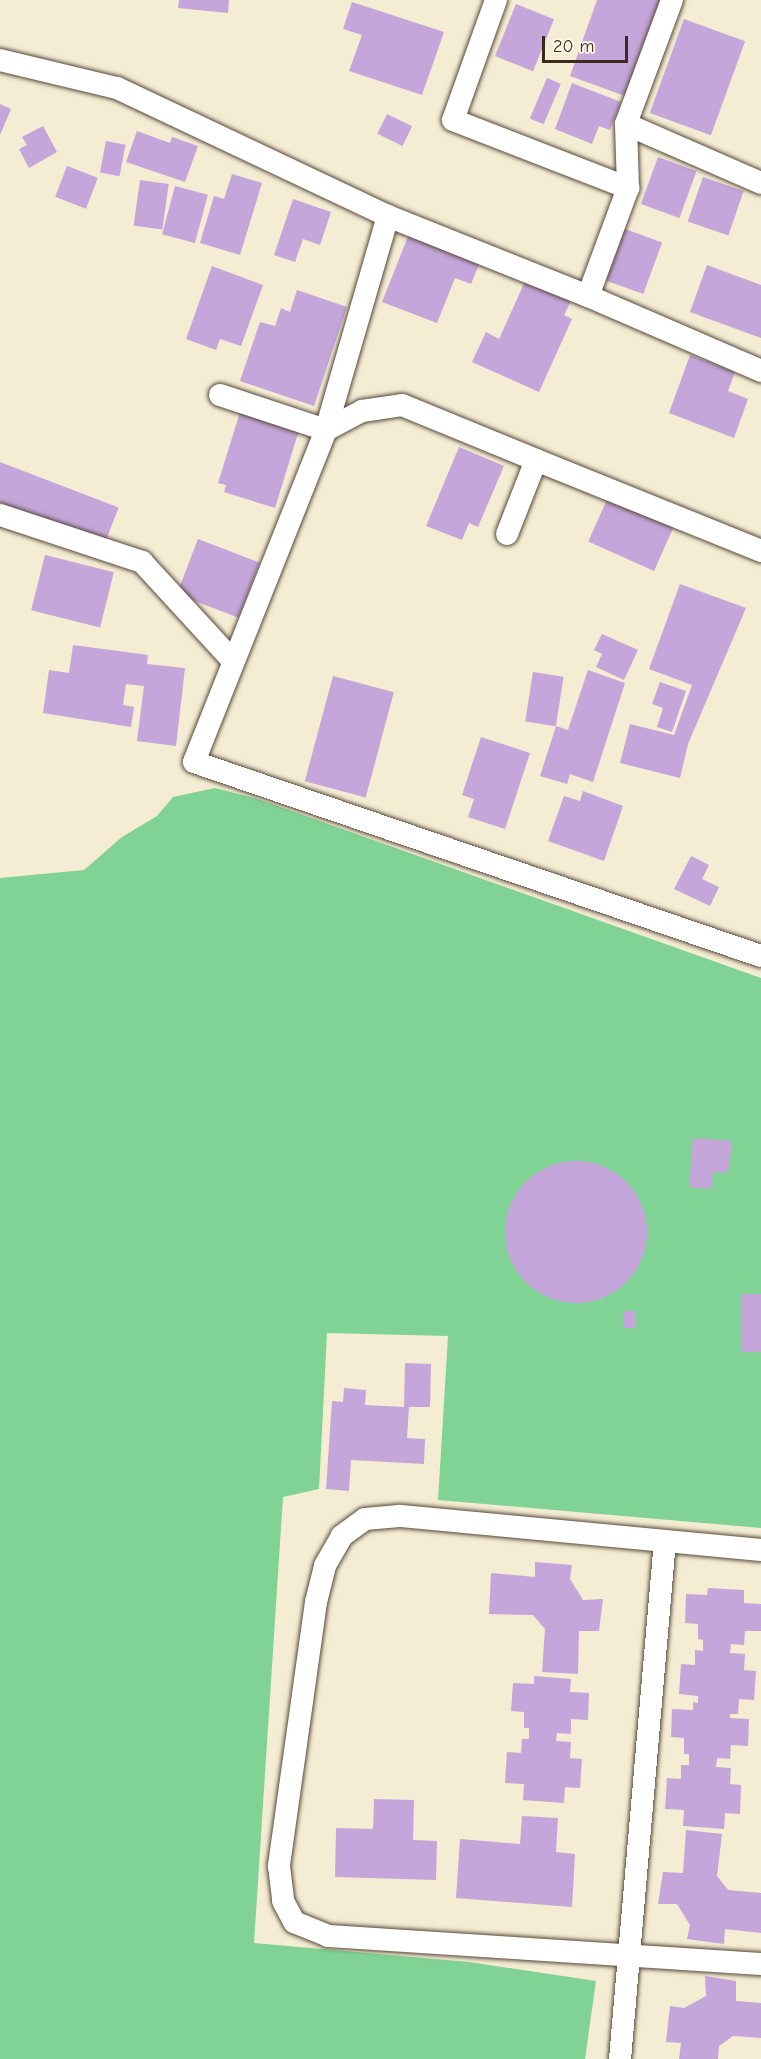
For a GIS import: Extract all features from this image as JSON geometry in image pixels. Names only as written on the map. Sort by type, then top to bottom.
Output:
[{"type":"street","points":[[496,0],[453,120],[628,188]]},
{"type":"street","points":[[588,296],[628,188],[626,124],[672,0]]},
{"type":"street","points":[[0,60],[117,88],[388,216],[588,296],[761,371]]},
{"type":"street","points":[[626,124],[761,183]]},
{"type":"street","points":[[388,216],[326,430],[232,660],[194,762],[761,956]]},
{"type":"street","points":[[220,395],[326,430],[362,411],[402,405],[761,551]]},
{"type":"street","points":[[507,534],[536,460]]},
{"type":"street","points":[[0,515],[142,562],[232,660]]},
{"type":"street","points":[[761,1550],[399,1516],[365,1519],[342,1536],[325,1566],[316,1602],[279,1866],[283,1901],[294,1922],[328,1936],[761,1964]]},
{"type":"street","points":[[620,2059],[631,1955],[664,1541]]},
{"type":"green space","points":[[215,788],[258,799],[761,978],[761,1528],[438,1500],[448,1336],[327,1333],[319,1489],[283,1497],[254,1943],[469,1962],[596,1981],[585,2059],[0,2059],[0,878],[84,870],[122,837],[157,816],[173,797]]},
{"type":"building","points":[[179,0],[229,0],[228,13],[178,8]]},
{"type":"building","points":[[597,0],[660,0],[625,96],[570,76]]},
{"type":"building","points":[[352,2],[444,32],[422,95],[349,71],[362,35],[343,29]]},
{"type":"building","points":[[516,4],[554,19],[533,71],[495,56]]},
{"type":"building","points":[[684,19],[745,41],[711,135],[650,113]]},
{"type":"building","points":[[547,78],[561,84],[544,124],[530,119]]},
{"type":"building","points":[[572,83],[621,102],[610,130],[599,126],[592,144],[555,129]]},
{"type":"building","points":[[0,104],[11,109],[0,135]]},
{"type":"building","points":[[387,114],[412,126],[403,146],[377,134]]},
{"type":"building","points":[[43,126],[57,152],[29,168],[19,149],[27,145],[22,137]]},
{"type":"building","points":[[137,131],[170,143],[172,137],[198,146],[185,182],[126,162]]},
{"type":"building","points":[[106,141],[126,145],[120,176],[100,172]]},
{"type":"building","points":[[658,157],[697,171],[679,218],[641,204]]},
{"type":"building","points":[[67,166],[98,178],[86,209],[55,197]]},
{"type":"building","points":[[232,174],[262,183],[240,255],[200,243],[214,196],[224,199]]},
{"type":"building","points":[[703,177],[744,191],[728,235],[688,221]]},
{"type":"building","points":[[140,180],[169,184],[162,230],[134,226]]},
{"type":"building","points":[[175,186],[208,195],[195,243],[162,234]]},
{"type":"building","points":[[293,199],[331,212],[320,245],[303,239],[295,262],[274,255]]},
{"type":"building","points":[[617,226],[662,242],[643,294],[598,278]]},
{"type":"building","points":[[409,234],[480,262],[471,284],[455,278],[437,323],[382,302]]},
{"type":"building","points":[[707,265],[761,285],[761,338],[690,312]]},
{"type":"building","points":[[212,266],[263,285],[241,346],[220,339],[216,350],[186,339]]},
{"type":"building","points":[[527,277],[573,297],[564,315],[572,319],[539,392],[472,362],[486,332],[499,339]]},
{"type":"building","points":[[297,290],[347,307],[314,406],[240,381],[260,322],[275,326],[281,308],[290,312]]},
{"type":"building","points":[[690,355],[735,372],[728,391],[748,399],[734,438],[669,413]]},
{"type":"building","points":[[241,409],[300,427],[275,508],[224,492],[226,485],[218,483]]},
{"type":"building","points":[[459,447],[504,466],[478,527],[469,523],[462,540],[426,526]]},
{"type":"building","points":[[0,462],[119,508],[105,544],[0,504]]},
{"type":"building","points":[[609,495],[675,524],[654,571],[588,542]]},
{"type":"building","points":[[198,539],[260,563],[238,618],[177,594]]},
{"type":"building","points":[[45,555],[114,572],[100,627],[31,610]]},
{"type":"building","points":[[680,584],[746,608],[688,744],[680,778],[620,763],[630,724],[674,735],[692,685],[649,669]]},
{"type":"building","points":[[602,634],[638,650],[624,680],[596,667],[602,654],[594,650]]},
{"type":"building","points":[[73,645],[148,655],[147,664],[185,668],[176,746],[137,741],[144,686],[126,684],[123,705],[134,707],[131,727],[43,713],[49,670],[69,673]]},
{"type":"building","points":[[588,670],[625,683],[593,782],[570,774],[567,784],[540,776],[556,726],[568,730]]},
{"type":"building","points":[[533,672],[564,677],[556,726],[525,721]]},
{"type":"building","points":[[333,676],[394,692],[366,798],[305,781]]},
{"type":"building","points":[[660,682],[686,691],[672,732],[657,727],[663,708],[652,704]]},
{"type":"building","points":[[481,737],[530,753],[505,829],[468,817],[474,799],[462,795]]},
{"type":"building","points":[[583,791],[623,806],[604,861],[548,841],[564,796],[580,801]]},
{"type":"building","points":[[691,856],[709,865],[702,879],[719,887],[710,906],[674,889]]},
{"type":"building","points":[[693,1138],[732,1141],[728,1173],[713,1172],[712,1189],[689,1187]]},
{"type":"building","points":[[576,1161],[603,1167],[626,1182],[641,1205],[647,1232],[641,1259],[626,1282],[603,1297],[576,1303],[549,1297],[526,1282],[511,1259],[505,1232],[511,1205],[526,1182],[549,1167]]},
{"type":"building","points":[[742,1294],[761,1294],[761,1352],[742,1352]]},
{"type":"building","points":[[623,1311],[635,1311],[635,1328],[623,1328]]},
{"type":"building","points":[[405,1363],[431,1364],[430,1407],[409,1407],[407,1438],[425,1439],[424,1464],[351,1460],[349,1491],[326,1489],[332,1401],[343,1402],[344,1388],[366,1390],[365,1405],[404,1407]]},
{"type":"building","points":[[535,1562],[572,1565],[570,1579],[583,1600],[603,1599],[599,1631],[579,1631],[578,1674],[542,1672],[545,1629],[533,1615],[489,1614],[491,1573],[535,1577]]},
{"type":"building","points":[[708,1588],[744,1590],[744,1603],[761,1604],[761,1631],[745,1631],[744,1645],[731,1644],[730,1653],[745,1654],[744,1670],[756,1671],[754,1700],[739,1699],[738,1714],[730,1714],[730,1718],[749,1719],[748,1746],[731,1745],[730,1759],[717,1758],[716,1767],[731,1768],[730,1784],[741,1785],[740,1814],[725,1813],[724,1829],[683,1826],[684,1810],[665,1809],[667,1778],[681,1779],[681,1765],[689,1765],[689,1754],[684,1754],[684,1738],[671,1737],[672,1709],[693,1710],[693,1702],[698,1703],[698,1696],[679,1694],[681,1664],[695,1665],[695,1650],[703,1651],[703,1640],[698,1639],[698,1624],[685,1623],[686,1594],[707,1595]]},
{"type":"building","points":[[534,1676],[571,1679],[570,1692],[589,1693],[588,1720],[571,1719],[571,1734],[557,1733],[556,1741],[571,1742],[570,1758],[582,1759],[580,1788],[565,1787],[564,1803],[523,1800],[524,1784],[505,1783],[507,1752],[521,1753],[522,1739],[529,1739],[529,1728],[524,1728],[524,1712],[511,1711],[513,1683],[534,1684]]},
{"type":"building","points":[[374,1799],[414,1800],[413,1840],[437,1841],[436,1880],[335,1877],[336,1828],[373,1829]]},
{"type":"building","points":[[522,1816],[558,1818],[556,1852],[575,1854],[572,1907],[456,1898],[460,1839],[520,1844]]},
{"type":"building","points":[[686,1830],[722,1834],[717,1876],[728,1890],[761,1893],[761,1933],[725,1929],[724,1944],[687,1939],[690,1925],[677,1904],[658,1904],[663,1872],[683,1873]]},
{"type":"building","points":[[705,1976],[736,1981],[736,2001],[761,2003],[761,2038],[733,2036],[719,2046],[718,2059],[679,2059],[681,2043],[666,2042],[670,2006],[684,2008],[706,1996]]}]
